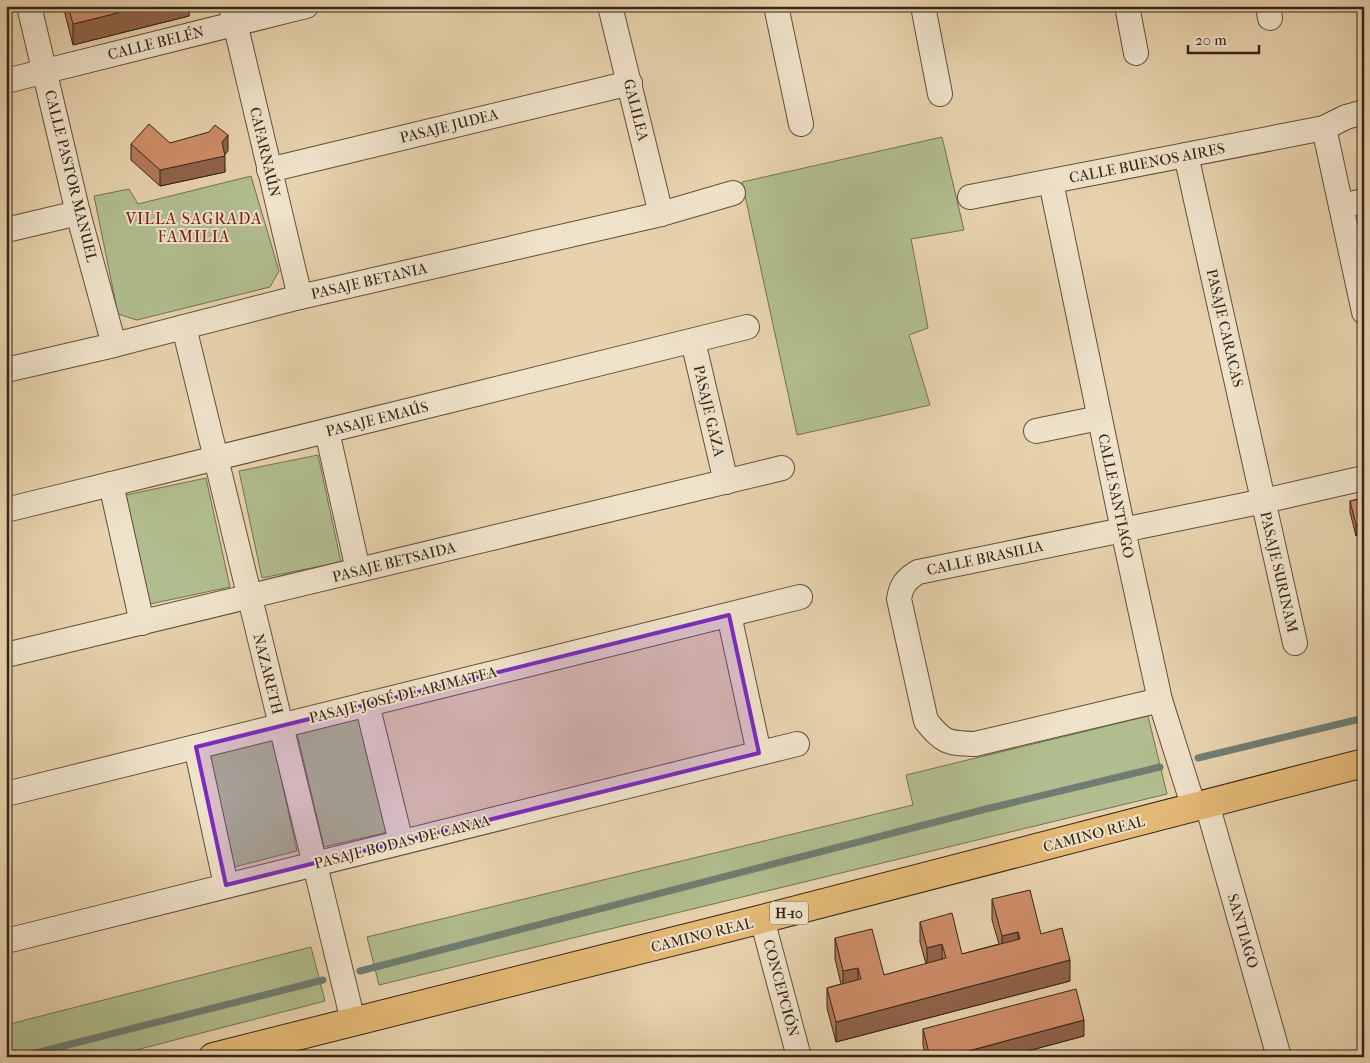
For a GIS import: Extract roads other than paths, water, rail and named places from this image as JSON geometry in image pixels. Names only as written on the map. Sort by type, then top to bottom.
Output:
[{"type":"main road","name":"CAMINO REAL","points":[[213,1057],[762,920],[1364,763]]},
{"type":"street","name":"CALLE PASTOR MANUEL","points":[[29,6],[78,213],[114,345]]},
{"type":"street","name":"CALLE BELÉN","points":[[6,81],[45,72],[233,15],[306,6]]},
{"type":"street","name":"GALILEA","points":[[610,6],[661,214]]},
{"type":"street","points":[[776,6],[800,124]]},
{"type":"street","points":[[924,6],[940,94]]},
{"type":"street","points":[[1127,6],[1136,53]]},
{"type":"street","name":"CAFARNAÚN","points":[[233,15],[300,297]]},
{"type":"street","name":"PASAJE JUDEA","points":[[269,170],[630,83]]},
{"type":"street","name":"CALLE BUENOS AIRES","points":[[970,198],[1324,128],[1346,117],[1364,112]]},
{"type":"street","points":[[1324,128],[1364,312]]},
{"type":"street","name":"PASAJE CARACAS","points":[[1186,155],[1264,501]]},
{"type":"street","name":"CALLE SANTIAGO","points":[[1051,182],[1160,700],[1200,806]]},
{"type":"street","name":"PASAJE BETANIA","points":[[6,370],[114,345],[300,297],[661,214],[733,193]]},
{"type":"street","points":[[1341,206],[1364,202]]},
{"type":"street","points":[[6,230],[78,213]]},
{"type":"street","name":"NAZARETH","points":[[184,327],[353,1021]]},
{"type":"street","name":"PASAJE EMAÚS","points":[[6,510],[747,327]]},
{"type":"street","name":"PASAJE GAZA","points":[[693,341],[726,482]]},
{"type":"street","points":[[1036,431],[1100,418]]},
{"type":"street","points":[[327,431],[358,570]]},
{"type":"street","name":"PASAJE BETSAIDA","points":[[6,655],[782,468]]},
{"type":"street","name":"CALLE BRASILIA","points":[[1160,700],[975,744],[954,744],[939,737],[926,721],[899,599],[904,583],[918,572],[1264,501],[1364,478]]},
{"type":"street","points":[[110,484],[142,622]]},
{"type":"street","name":"PASAJE SURINAM","points":[[1264,501],[1295,643]]},
{"type":"street","name":"PASAJE JOSÉ DE ARIMATEA","points":[[6,794],[800,597]]},
{"type":"street","points":[[729,615],[759,754]]},
{"type":"street","points":[[367,704],[400,842]]},
{"type":"street","name":"PASAJE BODAS DE CANAA","points":[[6,941],[797,744]]},
{"type":"street","points":[[196,747],[226,885]]},
{"type":"street","name":"SANTIAGO","points":[[1200,806],[1279,1057]]},
{"type":"street","name":"CONCEPCIÓN","points":[[762,920],[799,1057]]},
{"type":"waterway","points":[[1198,758],[1364,718]]},
{"type":"waterway","points":[[360,971],[986,809],[1160,767]]},
{"type":"waterway","points":[[20,1057],[323,980]]},
{"type":"district","name":"VILLA SAGRADA FAMILIA","points":[[194,227]]}]
